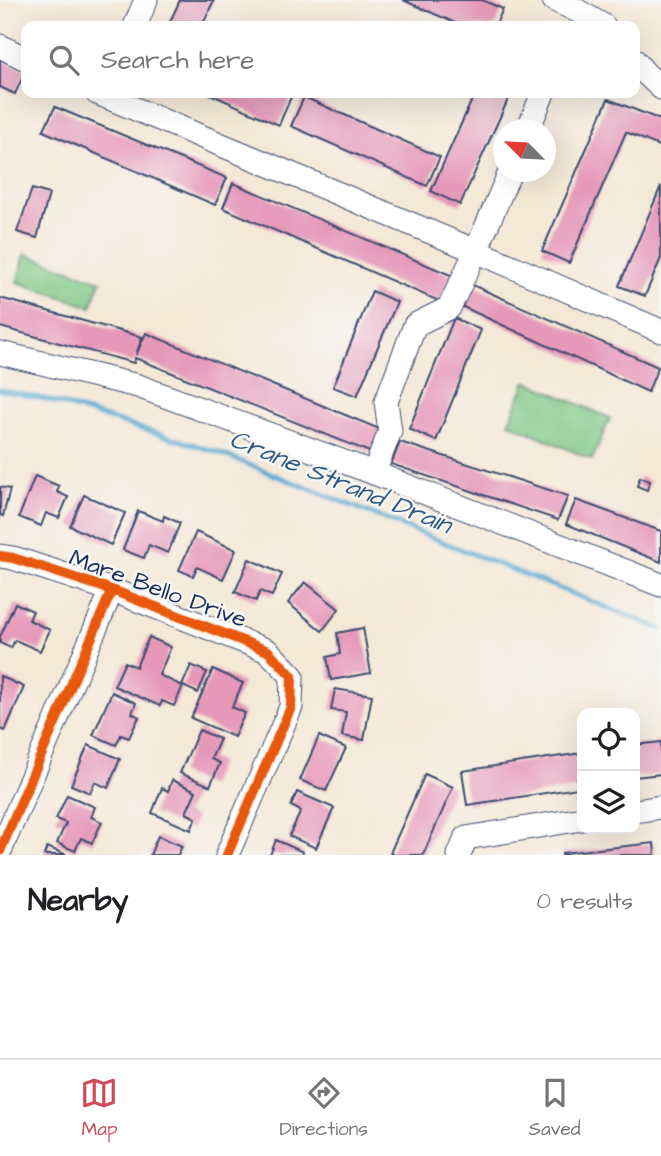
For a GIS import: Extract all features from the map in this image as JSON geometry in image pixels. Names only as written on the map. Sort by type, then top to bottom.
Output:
[{"type":"street","points":[[137,21],[146,0]]},
{"type":"street","points":[[554,0],[574,19]]},
{"type":"street","points":[[0,46],[21,56]]},
{"type":"street","points":[[640,67],[661,88]]},
{"type":"street","points":[[113,98],[661,331]]},
{"type":"street","points":[[532,119],[541,98]]},
{"type":"street","points":[[374,473],[390,432],[386,402],[415,325],[449,308],[506,182]]},
{"type":"street","points":[[0,353],[138,386],[374,473],[661,584]]},
{"type":"street","name":"Mare Bello Drive","points":[[0,556],[112,590],[268,651],[292,676],[291,707],[227,855]]},
{"type":"street","points":[[1,844],[112,590]]},
{"type":"street","points":[[640,810],[661,807]]},
{"type":"street","points":[[458,855],[466,838],[577,821]]},
{"type":"green space","points":[[25,254],[101,281],[91,307],[17,282]]},
{"type":"green space","points":[[526,381],[610,418],[592,460],[509,423]]},
{"type":"building","points":[[180,0],[214,0],[204,21],[170,21]]},
{"type":"building","points":[[403,0],[482,0],[503,9],[497,21],[451,21]]},
{"type":"building","points":[[0,59],[21,68],[21,81],[15,94],[0,87]]},
{"type":"building","points":[[219,98],[291,98],[279,125]]},
{"type":"building","points":[[304,98],[306,98],[440,157],[427,186],[291,126]]},
{"type":"building","points":[[473,98],[509,98],[499,119],[493,119],[493,133],[460,205],[431,191]]},
{"type":"building","points":[[608,99],[661,120],[661,147],[626,132],[569,263],[542,251]]},
{"type":"building","points":[[55,107],[227,178],[215,205],[43,131]]},
{"type":"building","points":[[233,183],[453,276],[441,302],[223,208]]},
{"type":"building","points":[[661,186],[661,258],[645,296],[619,286]]},
{"type":"building","points":[[32,189],[49,194],[37,238],[17,232]]},
{"type":"building","points":[[470,284],[658,367],[648,392],[461,306]]},
{"type":"building","points":[[372,291],[397,302],[357,396],[333,387]]},
{"type":"building","points":[[0,298],[142,337],[136,355],[146,333],[382,430],[372,453],[135,358],[134,363],[0,327]]},
{"type":"building","points":[[454,318],[481,330],[436,441],[409,429]]},
{"type":"building","points":[[400,442],[568,496],[558,520],[391,464]]},
{"type":"building","points":[[35,476],[59,486],[57,492],[68,497],[59,518],[46,513],[41,526],[19,517]]},
{"type":"building","points":[[640,477],[650,481],[647,490],[637,486]]},
{"type":"building","points":[[0,487],[10,489],[3,516],[0,515]]},
{"type":"building","points":[[84,495],[125,513],[111,545],[70,526]]},
{"type":"building","points":[[576,500],[661,531],[661,562],[566,524]]},
{"type":"building","points":[[138,511],[163,521],[164,516],[180,523],[168,553],[149,545],[144,558],[123,550]]},
{"type":"building","points":[[196,532],[236,550],[223,579],[197,567],[193,576],[179,570]]},
{"type":"building","points":[[249,559],[282,574],[272,596],[260,591],[256,601],[235,592]]},
{"type":"building","points":[[305,582],[339,609],[322,631],[288,603]]},
{"type":"building","points":[[15,603],[33,611],[29,620],[50,630],[40,651],[15,640],[11,648],[0,643],[0,637]]},
{"type":"building","points":[[363,628],[371,673],[331,680],[327,657],[340,654],[337,633]]},
{"type":"building","points":[[149,637],[171,647],[159,675],[182,686],[191,665],[207,672],[198,693],[183,686],[174,706],[162,701],[160,706],[114,686],[125,662],[136,667]]},
{"type":"building","points":[[213,669],[243,683],[232,707],[245,713],[234,737],[191,718]]},
{"type":"building","points":[[0,676],[24,687],[5,731],[0,729]]},
{"type":"building","points":[[335,689],[372,695],[364,740],[342,736],[346,712],[331,710]]},
{"type":"building","points":[[112,692],[136,703],[132,713],[139,717],[129,738],[121,735],[116,745],[93,735]]},
{"type":"building","points":[[199,730],[220,739],[211,759],[220,763],[210,786],[180,773]]},
{"type":"building","points":[[319,736],[346,748],[326,791],[300,780]]},
{"type":"building","points":[[661,742],[661,774],[640,776],[640,744]]},
{"type":"building","points":[[88,745],[120,759],[108,788],[95,782],[90,793],[71,785]]},
{"type":"building","points":[[577,754],[577,788],[467,805],[462,771]]},
{"type":"building","points":[[425,774],[453,787],[423,855],[394,855],[390,853]]},
{"type":"building","points":[[172,780],[196,791],[186,813],[196,818],[191,830],[152,813],[162,788],[168,791]]},
{"type":"building","points":[[297,792],[334,808],[316,848],[289,836],[301,811],[291,806]]},
{"type":"building","points":[[67,795],[95,807],[91,817],[102,822],[92,843],[81,838],[75,851],[57,843],[66,823],[56,819]]},
{"type":"building","points":[[158,836],[182,846],[178,855],[150,855]]},
{"type":"building","points":[[276,840],[303,852],[302,855],[270,855]]},
{"type":"building","points":[[654,843],[655,855],[562,855],[562,853]]},
{"type":"building","points":[[47,847],[67,855],[44,855]]},
{"type":"waterway","name":"Crane Strand Drain","points":[[0,390],[45,399],[217,452],[661,629]]},
{"type":"cycle path","points":[[0,556],[112,590],[268,651],[292,676],[291,707],[227,855]]},
{"type":"cycle path","points":[[0,851],[112,590]]}]
